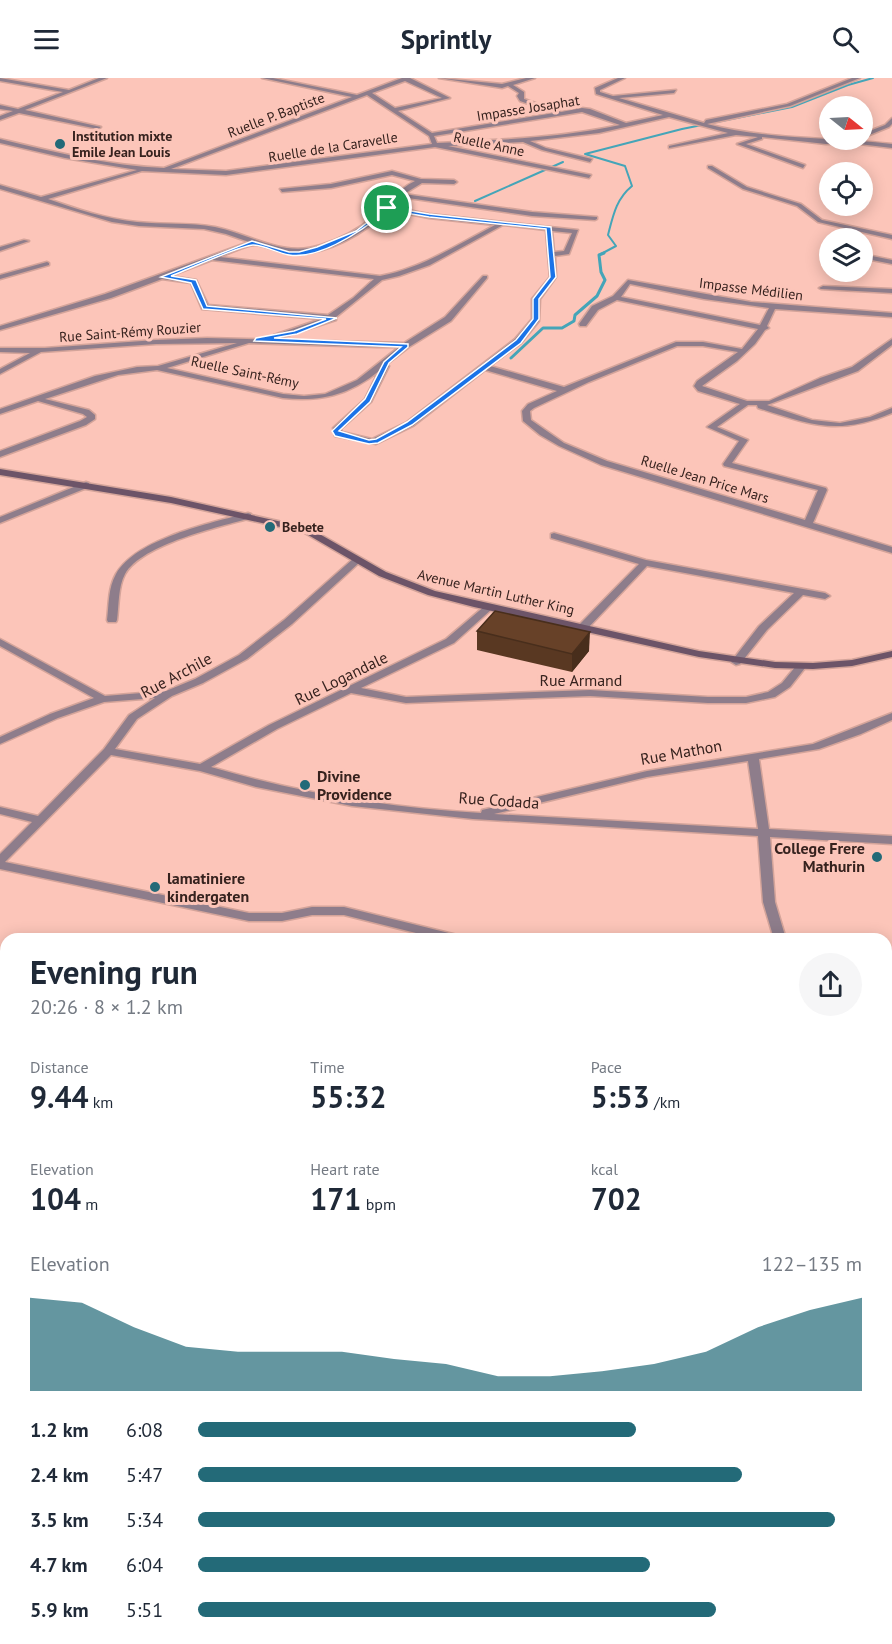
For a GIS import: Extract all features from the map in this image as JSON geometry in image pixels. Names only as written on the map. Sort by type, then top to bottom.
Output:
[{"type":"main road","name":"Avenue Martin Luther King","points":[[0,472],[86,485],[248,516],[306,530],[326,539],[357,560],[410,586],[489,607],[736,662],[800,668],[845,666],[892,654]]},
{"type":"street","points":[[0,118],[104,78]]},
{"type":"street","points":[[265,78],[357,96]]},
{"type":"street","points":[[442,78],[502,86],[532,78]]},
{"type":"street","points":[[495,78],[502,86]]},
{"type":"street","points":[[622,78],[597,89],[598,93],[736,133],[819,141]]},
{"type":"street","points":[[706,124],[788,105],[857,78]]},
{"type":"street","points":[[0,79],[69,92]]},
{"type":"street","points":[[394,110],[447,98],[404,79]]},
{"type":"street","name":"Ruelle P. Baptiste","points":[[161,170],[234,145],[404,79]]},
{"type":"street","points":[[510,85],[522,93],[520,96],[522,100],[561,114]]},
{"type":"street","points":[[608,97],[674,91]]},
{"type":"street","name":"Ruelle Anne","points":[[367,92],[431,135],[435,145],[589,176]]},
{"type":"street","points":[[0,107],[98,127]]},
{"type":"street","name":"Impasse Josaphat","points":[[431,135],[590,111],[627,125]]},
{"type":"street","name":"Ruelle de la Caravelle","points":[[0,141],[65,156],[143,169],[205,173],[252,171],[435,145],[523,140],[599,131],[671,115]]},
{"type":"street","points":[[873,132],[887,126],[892,120]]},
{"type":"street","points":[[671,147],[736,133]]},
{"type":"street","points":[[764,136],[740,144],[803,166]]},
{"type":"street","points":[[523,140],[544,149],[590,160]]},
{"type":"street","points":[[873,143],[892,146]]},
{"type":"street","points":[[710,167],[746,188],[799,206],[820,221],[892,237]]},
{"type":"street","points":[[42,198],[143,169]]},
{"type":"street","points":[[282,190],[331,186],[392,173],[421,181],[454,182]]},
{"type":"street","points":[[0,187],[108,220],[138,225],[212,228],[228,232],[252,243],[289,253],[306,252],[340,241],[358,232],[387,208],[410,184],[421,181]]},
{"type":"street","points":[[400,195],[532,214],[595,218]]},
{"type":"street","points":[[387,208],[576,232],[567,252],[551,254]]},
{"type":"street","points":[[212,258],[380,278],[398,276],[421,267],[501,224]]},
{"type":"street","points":[[387,362],[368,400],[335,431],[338,435],[363,441],[378,441],[410,424],[518,341],[536,319],[536,299],[553,277],[549,228]]},
{"type":"street","points":[[0,249],[26,241]]},
{"type":"street","points":[[0,328],[164,277],[252,243]]},
{"type":"street","points":[[873,258],[892,262]]},
{"type":"street","points":[[0,277],[47,264]]},
{"type":"street","points":[[164,277],[194,282],[205,307],[334,318]]},
{"type":"street","points":[[157,368],[256,339],[295,333],[334,318],[380,278]]},
{"type":"street","name":"Ruelle Saint-Rémy","points":[[0,412],[116,374],[157,368],[283,396],[314,398],[340,392],[360,382],[406,345],[448,319],[485,278]]},
{"type":"street","name":"Impasse Médilien","points":[[616,298],[628,282],[655,285],[705,297],[773,306],[892,315]]},
{"type":"street","points":[[823,288],[892,291]]},
{"type":"street","points":[[584,324],[595,308],[616,298],[765,328]]},
{"type":"street","points":[[773,306],[765,328],[727,367],[698,386],[746,403],[770,403],[855,369],[892,341]]},
{"type":"street","name":"Rue Saint-Rémy Rouzier","points":[[0,350],[38,352],[152,341],[256,339],[406,345]]},
{"type":"street","points":[[483,367],[564,390],[676,344],[703,344],[743,351]]},
{"type":"street","points":[[0,372],[38,352]]},
{"type":"street","name":"Ruelle Jean Price Mars","points":[[564,390],[526,411],[527,421],[538,431],[568,448],[648,477],[892,550]]},
{"type":"street","points":[[0,454],[83,423],[92,417],[86,412],[38,399]]},
{"type":"street","points":[[746,403],[711,427],[744,440],[727,464],[823,490],[808,524]]},
{"type":"street","points":[[757,404],[828,426],[876,418],[892,410]]},
{"type":"street","points":[[0,520],[86,485]]},
{"type":"street","points":[[112,620],[120,573],[136,557],[171,540],[248,516]]},
{"type":"street","points":[[554,536],[645,563],[825,596]]},
{"type":"street","name":"Rue Archile","points":[[0,863],[108,751],[133,717],[168,694],[199,681],[243,657],[288,622],[357,560]]},
{"type":"street","points":[[583,627],[645,563]]},
{"type":"street","points":[[736,662],[763,628],[801,592]]},
{"type":"street","name":"Rue Logandale","points":[[202,768],[273,728],[450,641],[489,607]]},
{"type":"street","points":[[0,642],[103,699]]},
{"type":"street","name":"Rue Armand","points":[[352,690],[406,700],[590,693],[746,700],[771,694],[786,685],[800,668]]},
{"type":"street","points":[[0,741],[54,716],[103,699],[168,694]]},
{"type":"street","name":"Rue Mathon","points":[[473,816],[647,774],[815,747],[892,716]]},
{"type":"street","name":"Rue Codada","points":[[108,751],[202,768],[256,784],[352,803],[473,816],[892,840]]},
{"type":"street","points":[[753,757],[764,832],[769,902],[778,933]]},
{"type":"street","points":[[0,810],[39,820]]},
{"type":"street","points":[[0,863],[249,917],[282,917],[312,911],[344,911],[433,933]]},
{"type":"building","points":[[495,611],[590,632],[572,654],[477,631]]},
{"type":"waterway","points":[[601,254],[616,246],[608,235],[616,208],[632,186],[625,166],[585,154],[682,129],[792,107],[848,85],[873,78]]},
{"type":"waterway","points":[[475,201],[563,162]]},
{"type":"waterway","points":[[511,358],[543,328],[562,328],[574,321],[575,315],[597,296],[605,280],[601,272],[599,255],[604,253]]},
{"type":"place","name":"Institution mixte Emile Jean Louis","points":[[60,144]]},
{"type":"place","name":"Bebete","points":[[270,527]]},
{"type":"place","name":"Divine Providence","points":[[305,785]]},
{"type":"place","name":"College Frere Mathurin","points":[[877,857]]},
{"type":"place","name":"lamatiniere kindergaten","points":[[155,887]]},
{"type":"route","points":[[387,208],[429,216],[549,228],[553,277],[536,299],[536,319],[518,341],[410,424],[378,441],[369,442],[338,435],[335,431],[368,400],[387,362],[406,345],[360,345],[256,339],[276,338],[295,333],[334,318],[205,307],[194,282],[164,277],[252,243],[299,254],[319,249],[358,232],[387,208]]}]
